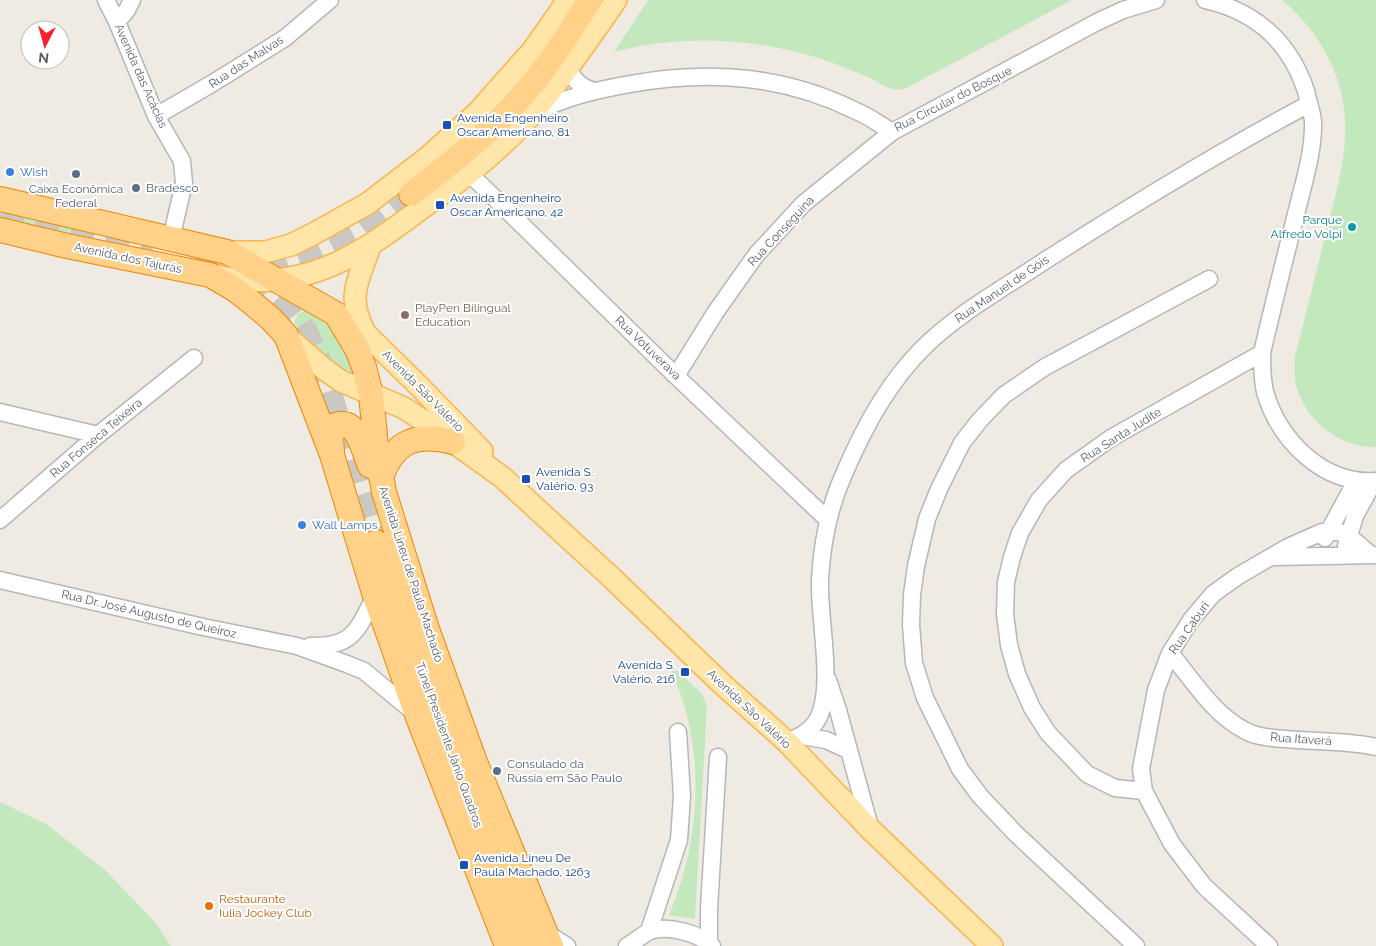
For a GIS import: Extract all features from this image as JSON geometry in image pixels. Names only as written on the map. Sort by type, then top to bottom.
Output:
[{"type":"highway","points":[[411,194],[452,163],[523,96],[563,43],[590,0]]},
{"type":"highway","points":[[0,199],[227,252]]},
{"type":"highway","name":"Avenida dos Tajurás","points":[[0,230],[66,246],[210,275]]},
{"type":"highway","name":"Avenida Lineu de Paula Machado","points":[[227,252],[266,280],[336,314],[358,349],[372,395],[376,445],[382,484],[427,629],[542,941]]},
{"type":"highway","points":[[210,275],[234,289],[251,302],[270,318],[286,336],[332,455],[375,596],[417,715],[507,946]]},
{"type":"highway","points":[[332,455],[333,429],[335,425],[340,423],[347,424],[354,428],[374,474],[382,484]]},
{"type":"highway","points":[[382,484],[390,458],[407,441],[426,437],[453,442]]},
{"type":"highway","name":"Túnel Presidente Jânio Quadros","points":[[376,542],[476,820],[542,941]]},
{"type":"main road","points":[[227,252],[264,252],[291,245],[367,204],[427,158],[478,112],[533,50],[568,0]]},
{"type":"main road","name":"Avenida dos Tajurás","points":[[210,275],[242,280],[266,280],[309,273],[330,266],[370,246],[470,174],[532,114],[569,69],[616,0]]},
{"type":"main road","points":[[313,234],[309,244],[311,255],[317,262],[330,266]]},
{"type":"main road","points":[[365,333],[355,308],[354,299],[355,290],[370,246]]},
{"type":"main road","name":"Avenida São Valério","points":[[336,314],[365,333],[474,442],[502,477]]},
{"type":"main road","name":"Avenida São Valério","points":[[286,336],[324,369],[341,380],[404,408],[502,477],[614,580],[722,684],[794,739],[870,828],[992,946]]},
{"type":"street","name":"Avenida das Acácias","points":[[106,0],[156,116],[182,161],[184,183],[171,239]]},
{"type":"street","points":[[117,22],[127,10],[132,0]]},
{"type":"street","name":"Rua das Malvas","points":[[156,116],[213,84],[284,38],[330,0]]},
{"type":"street","name":"Rua Circular do Bosque","points":[[532,114],[555,103],[596,90],[664,78],[708,76],[752,79],[790,86],[826,97],[858,111],[892,132],[1097,22],[1123,10],[1156,0]]},
{"type":"street","points":[[1205,0],[1237,10],[1257,21],[1274,36],[1288,52],[1300,72],[1313,121],[1307,170],[1262,353],[1265,391],[1274,413],[1293,444],[1313,462],[1337,475],[1356,481],[1375,481]]},
{"type":"street","points":[[569,69],[577,82],[589,90],[596,90]]},
{"type":"street","name":"Rua Manuel de Góis","points":[[794,739],[816,722],[824,702],[825,671],[820,579],[828,520],[842,478],[861,434],[892,384],[922,349],[958,317],[1101,225],[1247,137],[1309,104]]},
{"type":"street","name":"Rua Conseguina","points":[[676,376],[715,313],[756,255],[803,204],[892,132]]},
{"type":"street","name":"Rua Votuverava","points":[[470,174],[676,376],[828,520]]},
{"type":"street","points":[[1136,946],[1015,833],[980,796],[960,769],[925,698],[914,663],[911,625],[912,595],[916,566],[927,519],[939,489],[962,443],[979,420],[1004,395],[1045,367],[1209,279]]},
{"type":"street","name":"Rua Santa Judite","points":[[1144,791],[1115,788],[1087,774],[1048,733],[1032,708],[1017,674],[1008,645],[1005,614],[1006,582],[1012,556],[1020,533],[1039,500],[1066,470],[1111,438],[1262,353]]},
{"type":"street","name":"Rua Fonseca Teixeira","points":[[0,520],[98,435],[194,358]]},
{"type":"street","points":[[0,412],[98,435]]},
{"type":"street","points":[[1324,555],[1323,541],[1356,481]]},
{"type":"street","points":[[1343,556],[1361,504],[1375,481]]},
{"type":"street","points":[[1329,531],[1349,536],[1373,555]]},
{"type":"street","name":"Rua Caburi","points":[[1144,791],[1140,769],[1156,690],[1170,653],[1191,620],[1213,594],[1238,576],[1310,537],[1329,531]]},
{"type":"street","name":"Rua Caburi","points":[[1274,557],[1373,555]]},
{"type":"street","name":"Rua Dr. José Augusto de Queiroz","points":[[0,580],[203,627],[298,646]]},
{"type":"street","points":[[298,646],[325,646],[343,642],[357,628],[375,596]]},
{"type":"street","points":[[298,646],[364,671],[417,715]]},
{"type":"street","name":"Rua Itaverá","points":[[1170,653],[1208,700],[1224,716],[1244,730],[1264,737],[1357,743],[1376,747]]},
{"type":"street","name":"Rua Manuel de Góis","points":[[825,671],[870,828]]},
{"type":"street","points":[[627,946],[649,931],[679,840],[682,796],[678,732]]},
{"type":"street","points":[[794,739],[826,740],[848,750]]},
{"type":"street","points":[[710,945],[709,909],[718,757]]},
{"type":"street","points":[[1144,791],[1172,844],[1204,886],[1269,946]]},
{"type":"street","points":[[649,931],[689,932],[701,937],[710,945]]},
{"type":"street","points":[[542,941],[567,946]]},
{"type":"green space","points":[[648,0],[1072,0],[908,87],[893,89],[838,65],[779,48],[752,44],[724,41],[669,42],[614,52]]},
{"type":"green space","name":"Parque Alfredo Volpi","points":[[1282,0],[1376,0],[1376,447],[1350,443],[1327,431],[1308,412],[1296,384],[1295,357],[1342,167],[1345,116],[1337,78],[1330,60],[1309,28]]},
{"type":"green space","points":[[0,211],[70,227],[69,235],[0,219]]},
{"type":"green space","points":[[308,308],[324,317],[334,330],[362,384],[323,360],[294,322],[298,314]]},
{"type":"green space","points":[[666,660],[702,694],[707,706],[695,919],[669,915],[689,853],[696,787],[694,754],[689,722],[679,690]]},
{"type":"green space","points":[[0,802],[46,824],[105,870],[154,921],[171,946],[0,946]]},
{"type":"tunnel","points":[[194,261],[253,272],[287,266],[316,255],[363,231],[411,194]]},
{"type":"tunnel","points":[[0,217],[152,252]]},
{"type":"tunnel","points":[[253,272],[283,302],[306,332],[321,364],[376,542]]},
{"type":"place","name":"Avenida Engenheiro Oscar Americano, 81","points":[[447,125]]},
{"type":"place","name":"Wish","points":[[10,172]]},
{"type":"place","name":"Caixa Econômica Federal","points":[[76,174]]},
{"type":"place","name":"Bradesco","points":[[136,188]]},
{"type":"place","name":"Avenida Engenheiro Oscar Americano, 42","points":[[440,205]]},
{"type":"place","name":"Parque Alfredo Volpi","points":[[1352,227]]},
{"type":"place","name":"PlayPen Bilingual Education","points":[[405,315]]},
{"type":"place","name":"Avenida S. Valério, 93","points":[[526,479]]},
{"type":"place","name":"Wall Lamps","points":[[302,525]]},
{"type":"place","name":"Avenida S. Valério, 216","points":[[685,672]]},
{"type":"place","name":"Consulado da Rússia em São Paulo","points":[[497,771]]},
{"type":"place","name":"Avenida Lineu De Paula Machado, 1263","points":[[464,865]]},
{"type":"place","name":"Restaurante Iulia Jockey Club","points":[[209,906]]}]
